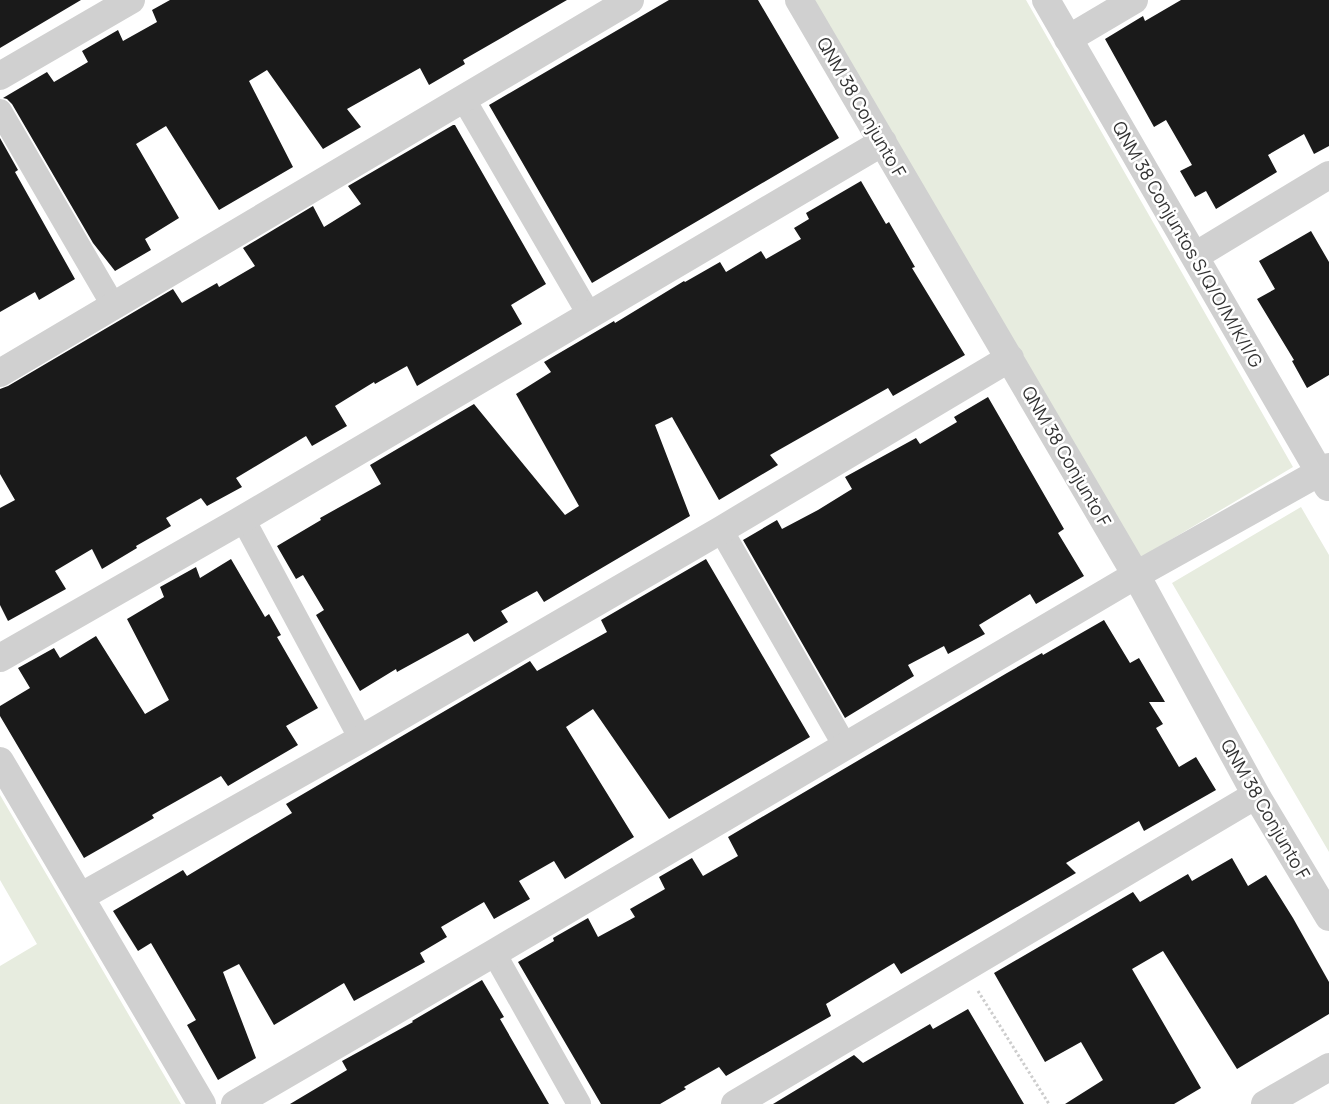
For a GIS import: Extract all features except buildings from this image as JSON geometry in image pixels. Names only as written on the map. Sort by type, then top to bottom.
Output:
[{"type":"street","points":[[0,76],[131,0]]},
{"type":"street","points":[[0,373],[630,0]]},
{"type":"street","name":"QNM 38 Conjunto F","points":[[799,0],[1136,575],[1256,795],[1329,917]]},
{"type":"street","name":"QNM 38 Conjuntos S/Q/O/M/K/I/G","points":[[1046,0],[1326,476]]},
{"type":"street","points":[[1068,39],[1134,0]]},
{"type":"street","points":[[463,98],[590,316]]},
{"type":"street","points":[[0,111],[113,305]]},
{"type":"street","points":[[0,658],[243,519],[590,316],[882,142]]},
{"type":"street","points":[[1195,256],[1329,175]]},
{"type":"street","points":[[80,897],[361,739],[721,530],[1010,358]]},
{"type":"street","points":[[235,1104],[1136,575],[1326,476]]},
{"type":"street","points":[[243,519],[361,739]]},
{"type":"street","points":[[721,530],[845,746]]},
{"type":"street","points":[[0,761],[202,1104]]},
{"type":"street","points":[[735,1104],[1256,795]]},
{"type":"street","points":[[494,953],[579,1104]]},
{"type":"street","points":[[1265,1104],[1329,1067]]},
{"type":"path","points":[[964,969],[1049,1104]]},
{"type":"shaded area","points":[[812,0],[1026,0],[1293,467],[1140,558]]},
{"type":"shaded area","points":[[1301,507],[1329,555],[1329,852],[1172,583]]},
{"type":"shaded area","points":[[0,795],[181,1104],[0,1104],[0,966],[37,944],[0,880]]}]
